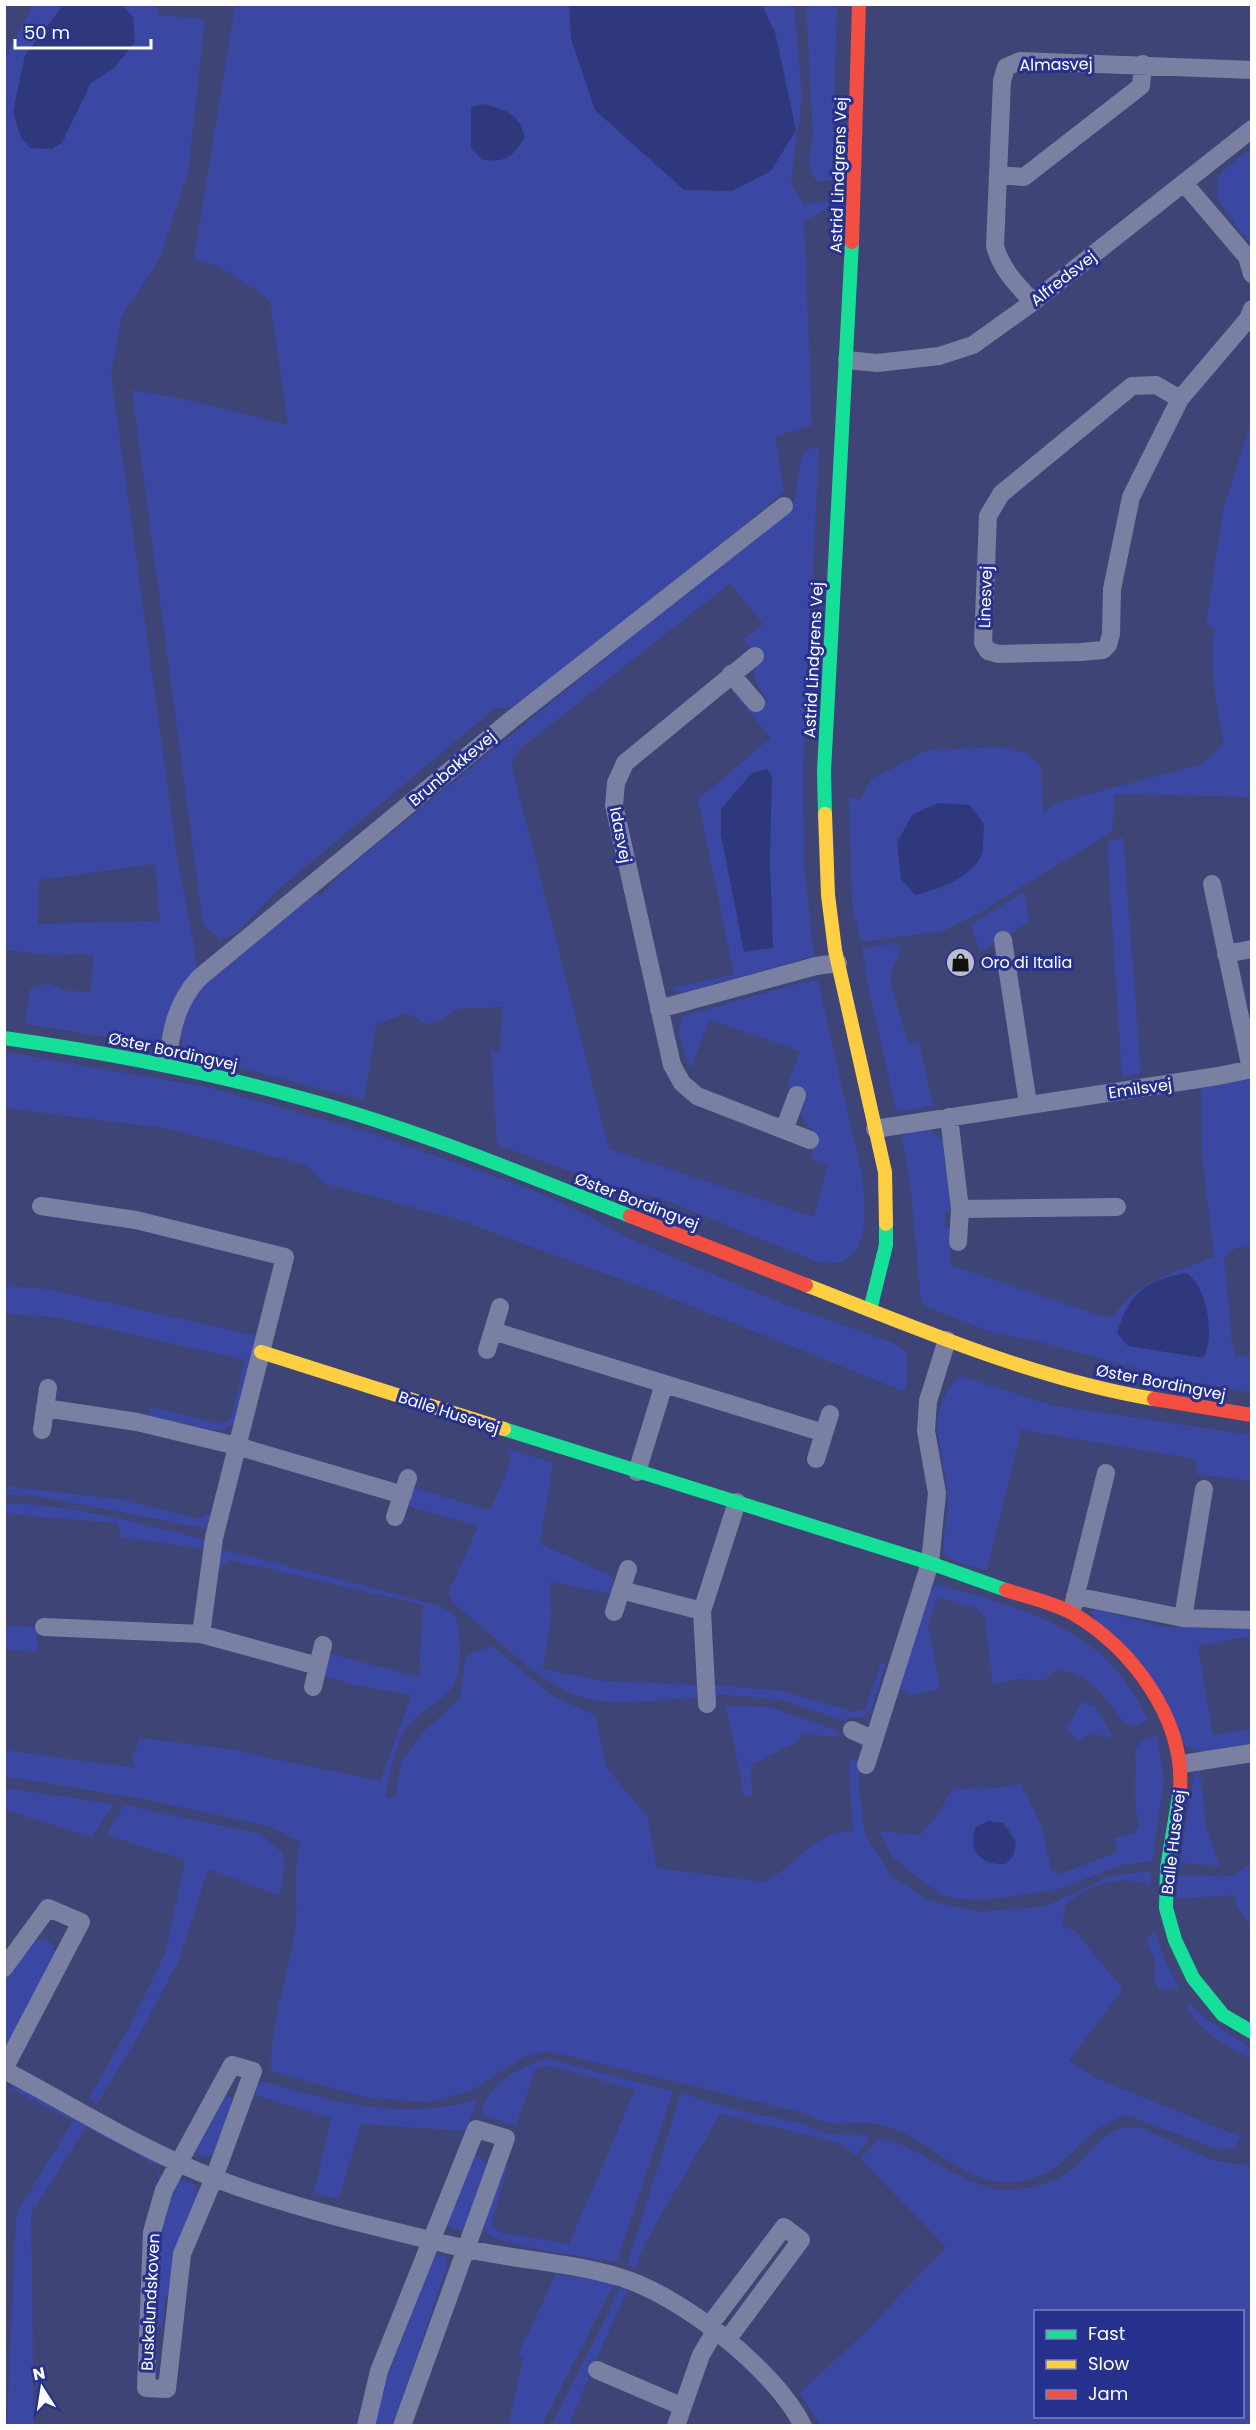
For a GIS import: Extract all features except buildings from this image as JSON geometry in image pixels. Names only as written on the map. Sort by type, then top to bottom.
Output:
[{"type":"street","name":"Astrid Lindgrens Vej","points":[[860,4],[858,112],[847,360],[824,772],[828,895],[838,963],[885,1172],[886,1245],[870,1310]]},
{"type":"street","name":"Almasvej","points":[[1033,302],[1010,278],[998,259],[995,246],[1002,81],[1006,68],[1020,61],[1251,70]]},
{"type":"street","points":[[999,175],[1024,177],[1141,86],[1143,64]]},
{"type":"street","name":"Alfredsvej","points":[[847,360],[877,363],[939,356],[973,345],[1033,302],[1251,129]]},
{"type":"street","points":[[1184,183],[1247,257],[1251,274]]},
{"type":"street","name":"Linesvej","points":[[1180,399],[1156,385],[1132,386],[1001,494],[992,504],[987,516],[983,643],[988,651],[999,654],[1081,652],[1103,650],[1108,645],[1111,634],[1112,589],[1131,497],[1180,399],[1248,319],[1251,309]]},
{"type":"street","name":"Brunbakkevej","points":[[167,1064],[173,1021],[188,991],[199,978],[511,720],[784,506]]},
{"type":"street","name":"Idasvej","points":[[755,656],[625,763],[616,783],[614,805],[672,1065],[682,1083],[697,1096],[810,1140]]},
{"type":"street","points":[[731,674],[756,704]]},
{"type":"street","name":"Emilsvej","points":[[875,1130],[1251,1069],[1212,884]]},
{"type":"street","points":[[1003,940],[1028,1104]]},
{"type":"street","points":[[1226,954],[1251,948]]},
{"type":"street","points":[[659,1009],[816,966],[838,963]]},
{"type":"street","name":"Øster Bordingvej","points":[[4,1038],[92,1050],[167,1064],[299,1097],[446,1143],[947,1340],[1106,1391],[1251,1415]]},
{"type":"street","points":[[784,1130],[797,1095]]},
{"type":"street","points":[[949,1118],[960,1209],[958,1242]]},
{"type":"street","points":[[41,1206],[136,1220],[285,1257],[214,1538],[201,1634]]},
{"type":"street","points":[[960,1209],[1117,1207]]},
{"type":"street","points":[[487,1350],[500,1307]]},
{"type":"street","points":[[493,1331],[824,1433]]},
{"type":"street","points":[[866,1765],[930,1563],[937,1493],[926,1431],[928,1401],[947,1340]]},
{"type":"street","name":"Balle Husevej","points":[[261,1352],[930,1563],[1073,1604],[1183,1618],[1251,1620]]},
{"type":"street","points":[[637,1472],[664,1384]]},
{"type":"street","points":[[42,1430],[48,1388]]},
{"type":"street","points":[[45,1408],[137,1422],[406,1487],[395,1517]]},
{"type":"street","points":[[816,1459],[830,1414]]},
{"type":"street","points":[[1073,1604],[1106,1473]]},
{"type":"street","points":[[1183,1618],[1204,1489]]},
{"type":"street","points":[[707,1704],[702,1611],[737,1502]]},
{"type":"street","points":[[614,1612],[628,1569]]},
{"type":"street","points":[[621,1590],[702,1611]]},
{"type":"street","name":"Balle Husevej","points":[[1073,1604],[1122,1652],[1144,1678],[1166,1714],[1182,1764],[1179,1804],[1167,1868],[1166,1908],[1175,1940],[1193,1978],[1223,2015],[1251,2032]]},
{"type":"street","points":[[44,1627],[201,1634],[318,1666]]},
{"type":"street","points":[[313,1687],[323,1645]]},
{"type":"street","points":[[852,1730],[874,1740]]},
{"type":"street","points":[[1182,1764],[1251,1754]]},
{"type":"street","points":[[4,1968],[48,1908],[81,1922],[4,2069],[178,2163],[214,2178],[294,2203],[431,2240],[620,2277],[660,2295],[717,2332],[772,2381],[803,2426]]},
{"type":"street","name":"Buskelundskoven","points":[[232,2066],[253,2071],[214,2178],[182,2254],[167,2389],[146,2388],[152,2232],[164,2190],[178,2163],[232,2066]]},
{"type":"street","points":[[366,2426],[379,2371],[476,2129],[506,2138],[402,2426]]},
{"type":"street","points":[[676,2426],[700,2355],[784,2227],[801,2240],[717,2332]]},
{"type":"street","points":[[597,2370],[681,2406]]},
{"type":"shaded area","points":[[64,4],[122,5],[133,17],[135,42],[114,68],[91,83],[62,143],[52,149],[30,148],[21,138],[13,112],[25,55]]},
{"type":"shaded area","points":[[33,5],[156,5],[158,15],[205,19],[188,173],[160,258],[121,318],[111,374],[178,862],[195,951],[196,970],[182,988],[162,1037],[155,1045],[26,1024],[30,989],[49,983],[62,990],[91,992],[93,954],[52,955],[5,950],[4,60]],"holes":[[[155,864],[160,921],[38,924],[39,880]]]},
{"type":"shaded area","points":[[235,5],[794,5],[802,96],[791,183],[804,205],[826,201],[831,207],[804,221],[812,425],[775,437],[784,492],[526,705],[494,709],[279,889],[235,934],[220,940],[203,924],[132,390],[183,399],[288,425],[270,300],[219,266],[194,259]]},
{"type":"shaded area","points":[[569,5],[762,5],[775,32],[796,130],[771,171],[732,191],[684,190],[595,110],[571,39]]},
{"type":"shaded area","points":[[806,5],[837,5],[832,180],[818,182],[812,175],[809,158],[813,135]]},
{"type":"shaded area","points":[[483,104],[510,114],[522,130],[525,138],[512,154],[504,159],[483,160],[471,148],[471,107]]},
{"type":"shaded area","points":[[1251,148],[1251,245],[1217,199],[1218,175]]},
{"type":"shaded area","points":[[1251,422],[1251,797],[1115,794],[1112,832],[977,914],[943,931],[861,942],[852,904],[849,796],[859,801],[872,779],[927,750],[1001,747],[1027,753],[1041,767],[1043,813],[1059,802],[1203,764],[1224,743],[1213,670],[1215,628],[1206,624],[1223,511]]},
{"type":"shaded area","points":[[819,446],[803,766],[804,865],[814,956],[682,993],[670,988],[734,975],[698,799],[771,738],[735,695],[735,692],[753,710],[766,698],[754,673],[762,658],[743,639],[763,624],[730,583],[520,749],[511,763],[609,1149],[814,1217],[828,1165],[810,1158],[818,1135],[805,1123],[801,1114],[807,1093],[787,1087],[800,1051],[710,1020],[690,1069],[678,1032],[683,1016],[811,980],[818,981],[863,1180],[864,1225],[856,1250],[848,1259],[835,1263],[818,1262],[662,1199],[605,1184],[497,1145],[491,1049],[499,1053],[503,1007],[455,1009],[441,1021],[425,1024],[407,1013],[376,1025],[364,1100],[187,1054],[182,1044],[182,1025],[190,1005],[207,979],[317,893],[319,897],[345,870],[788,510],[794,502],[802,455],[807,450]]},
{"type":"shaded area","points":[[767,769],[772,776],[770,859],[773,948],[744,952],[721,835],[721,809],[752,773]]},
{"type":"shaded area","points":[[939,803],[970,805],[984,824],[982,853],[972,869],[964,876],[934,890],[915,895],[901,879],[897,842],[913,814]]},
{"type":"shaded area","points":[[1123,837],[1141,1073],[1122,1077],[1107,842]]},
{"type":"shaded area","points":[[1024,892],[1029,922],[981,952],[970,925]]},
{"type":"shaded area","points":[[889,944],[902,946],[891,973],[891,984],[908,1043],[919,1041],[933,1106],[901,1111],[896,1108],[869,991],[862,948]]},
{"type":"shaded area","points":[[5,1052],[210,1088],[371,1133],[535,1191],[585,1214],[630,1239],[786,1305],[891,1342],[907,1352],[907,1384],[903,1391],[658,1293],[456,1219],[323,1183],[306,1165],[170,1129],[5,1108]]},
{"type":"shaded area","points":[[1251,1076],[1251,1246],[1236,1248],[1224,1257],[1232,1344],[1236,1357],[1251,1356],[1251,1393],[1160,1375],[1036,1341],[996,1334],[929,1308],[921,1302],[911,1190],[902,1135],[927,1128],[942,1140],[945,1148],[952,1212],[945,1212],[945,1227],[951,1228],[950,1265],[1101,1316],[1113,1317],[1123,1304],[1145,1286],[1214,1256],[1202,1155],[1201,1087]]},
{"type":"shaded area","points":[[1186,1273],[1199,1289],[1207,1312],[1209,1338],[1203,1358],[1128,1346],[1117,1333],[1133,1299],[1149,1285]]},
{"type":"shaded area","points":[[4,1286],[46,1289],[257,1336],[234,1423],[222,1430],[212,1430],[149,1416],[151,1407],[218,1424],[231,1419],[245,1360],[55,1317],[5,1314]]},
{"type":"shaded area","points":[[961,1376],[1051,1405],[1251,1435],[1251,1481],[1197,1474],[1195,1459],[1021,1430],[987,1570],[957,1563],[945,1555],[944,1548],[948,1504],[938,1436],[938,1420],[941,1405],[948,1390]]},
{"type":"shaded area","points":[[507,1448],[553,1463],[540,1544],[614,1577],[611,1594],[550,1582],[551,1615],[543,1669],[604,1681],[696,1685],[697,1698],[625,1702],[581,1697],[542,1676],[454,1604],[448,1594],[478,1526],[407,1506],[411,1487],[490,1510],[511,1461]]},
{"type":"shaded area","points":[[5,1486],[124,1500],[198,1519],[211,1513],[209,1529],[37,1496],[5,1495]]},
{"type":"shaded area","points":[[4,1503],[55,1507],[131,1521],[206,1540],[205,1549],[121,1537],[118,1523],[5,1514]]},
{"type":"shaded area","points":[[220,1549],[439,1606],[454,1614],[458,1625],[460,1645],[460,1664],[456,1679],[451,1689],[443,1697],[425,1710],[405,1730],[392,1762],[386,1797],[395,1798],[401,1762],[425,1730],[460,1699],[466,1655],[492,1646],[553,1696],[595,1715],[606,1767],[647,1816],[657,1868],[764,1882],[775,1876],[817,1842],[840,1832],[853,1831],[849,1768],[853,1758],[859,1761],[859,1791],[865,1833],[891,1877],[931,1901],[979,1912],[1046,1906],[1110,1876],[1151,1871],[1151,1886],[1128,1881],[1105,1883],[1084,1892],[1065,1906],[1062,1926],[1075,1931],[1123,1989],[1069,2061],[1098,2079],[1241,2137],[1234,2148],[1220,2150],[1126,2115],[1096,2131],[1066,2159],[1048,2172],[1016,2182],[993,2181],[973,2175],[919,2141],[877,2124],[826,2122],[800,2112],[548,2051],[523,2057],[473,2090],[429,2102],[369,2098],[271,2071],[277,2013],[296,1920],[296,1871],[301,1842],[268,1826],[144,1799],[5,1776],[4,1750],[136,1768],[131,1760],[140,1738],[222,1748],[380,1781],[412,1695],[358,1686],[321,1675],[326,1653],[419,1677],[423,1605],[230,1560],[220,1567],[216,1576]]},
{"type":"shaded area","points":[[937,1584],[1036,1616],[1081,1639],[1101,1654],[1119,1673],[1149,1720],[1136,1726],[1125,1723],[1103,1696],[1086,1680],[1066,1671],[1054,1671],[1045,1680],[1015,1679],[993,1685],[985,1618],[978,1609],[938,1597],[928,1624],[940,1689],[912,1695],[898,1688],[925,1593]]},
{"type":"shaded area","points":[[1095,1609],[1165,1627],[1251,1627],[1251,1636],[1198,1646],[1213,1735],[1251,1729],[1251,1746],[1204,1753],[1186,1746],[1090,1612]]},
{"type":"shaded area","points":[[5,1625],[37,1628],[37,1651],[5,1650]]},
{"type":"shaded area","points":[[881,1663],[886,1664],[870,1713],[863,1717],[848,1717],[846,1721],[778,1699],[713,1694],[712,1685],[782,1691],[854,1712],[865,1710]]},
{"type":"shaded area","points":[[1082,1702],[1095,1706],[1114,1738],[1091,1734],[1078,1741],[1066,1729]]},
{"type":"shaded area","points":[[726,1706],[770,1707],[840,1732],[841,1735],[802,1735],[797,1742],[751,1765],[752,1796],[745,1798]]},
{"type":"shaded area","points":[[1157,1735],[1164,1780],[1152,1861],[1122,1865],[1056,1890],[984,1900],[960,1899],[942,1895],[892,1857],[879,1831],[920,1835],[935,1818],[953,1789],[998,1788],[1021,1783],[1041,1824],[1051,1870],[1059,1874],[1118,1852],[1114,1838],[1134,1834],[1139,1824],[1135,1796],[1135,1749],[1144,1739]],"holes":[[[988,1821],[1003,1823],[1013,1838],[1013,1856]]]},
{"type":"shaded area","points":[[1200,1770],[1206,1826],[1220,1866],[1180,1863],[1194,1774]]},
{"type":"shaded area","points":[[5,1788],[114,1804],[92,1837],[5,1810]]},
{"type":"shaded area","points":[[124,1805],[261,1834],[282,1853],[285,1865],[280,1896],[208,1869],[180,1958],[142,2030],[97,2104],[89,2098],[128,2029],[166,1951],[185,1860],[106,1835]]},
{"type":"shaded area","points":[[988,1821],[1003,1823],[1016,1842],[1013,1856],[1005,1864],[996,1864],[983,1859],[975,1849],[973,1843],[976,1827]]},
{"type":"shaded area","points":[[1251,1863],[1251,1928],[1238,1907],[1234,1895],[1177,1899],[1177,1875],[1233,1876]]},
{"type":"shaded area","points":[[1155,1932],[1165,1960],[1179,1988],[1167,1991],[1160,1989],[1155,1982],[1155,1960],[1146,1940]]},
{"type":"shaded area","points":[[46,1939],[53,1945],[56,1956],[27,2004],[26,2016],[21,2028],[5,2047],[4,1981],[34,1941]]},
{"type":"shaded area","points":[[1190,2004],[1209,2021],[1251,2048],[1251,2059],[1224,2044],[1204,2029],[1190,2013],[1187,2005]]},
{"type":"shaded area","points":[[548,2059],[673,2091],[617,2262],[525,2246],[492,2236],[483,2230],[503,2166],[508,2166],[491,2224],[498,2232],[569,2244],[635,2090],[550,2066],[536,2068],[516,2126],[482,2114],[484,2104],[497,2085],[516,2071]]},
{"type":"shaded area","points":[[262,2081],[369,2107],[421,2109],[478,2100],[465,2131],[361,2124],[339,2199],[314,2193],[331,2118],[254,2095],[258,2084]]},
{"type":"shaded area","points":[[15,2086],[154,2160],[162,2177],[159,2182],[159,2172],[154,2164],[86,2127],[31,2214],[34,2425],[7,2425],[16,2219],[19,2209],[73,2121],[13,2090],[5,2091]]},
{"type":"shaded area","points":[[681,2093],[732,2109],[799,2123],[827,2134],[866,2135],[869,2140],[856,2155],[838,2143],[720,2114],[646,2241],[635,2268],[627,2265]]},
{"type":"shaded area","points":[[224,2096],[230,2097],[233,2102],[213,2155],[202,2157],[196,2150],[217,2112],[215,2104]]},
{"type":"shaded area","points":[[1125,2127],[1141,2128],[1212,2160],[1249,2166],[1251,2163],[1251,2425],[820,2425],[800,2393],[865,2332],[946,2247],[860,2159],[877,2140],[903,2146],[974,2182],[1008,2190],[1040,2185],[1063,2176],[1108,2135]]},
{"type":"shaded area","points":[[476,2155],[489,2165],[464,2230],[454,2229],[447,2225],[470,2158]]},
{"type":"shaded area","points":[[181,2180],[194,2184],[199,2195],[172,2292],[165,2298],[163,2325],[152,2328],[157,2233],[163,2227],[173,2191]]},
{"type":"shaded area","points":[[434,2254],[446,2257],[447,2265],[394,2425],[369,2426]]},
{"type":"shaded area","points":[[556,2274],[614,2283],[542,2425],[508,2426],[523,2359],[518,2354]]},
{"type":"shaded area","points":[[619,2288],[628,2290],[569,2425],[551,2426],[608,2314]]},
{"type":"traffic: fast","points":[[825,814],[824,772],[852,242]]},
{"type":"traffic: fast","points":[[4,1038],[78,1049],[188,1070],[340,1109],[465,1152],[630,1216]]},
{"type":"traffic: fast","points":[[870,1310],[886,1245],[886,1224]]},
{"type":"traffic: fast","points":[[504,1429],[930,1563],[1006,1590]]},
{"type":"traffic: fast","points":[[1180,1790],[1167,1868],[1166,1908],[1175,1940],[1193,1978],[1223,2015],[1252,2032]]},
{"type":"traffic: slow","points":[[825,814],[828,895],[835,950],[885,1172],[886,1224]]},
{"type":"traffic: slow","points":[[806,1285],[1021,1366],[1109,1390],[1154,1399]]},
{"type":"traffic: slow","points":[[261,1352],[504,1429]]},
{"type":"traffic: jam","points":[[852,242],[859,4]]},
{"type":"traffic: jam","points":[[630,1216],[806,1285]]},
{"type":"traffic: jam","points":[[1154,1399],[1252,1415]]},
{"type":"traffic: jam","points":[[1006,1590],[1072,1613],[1115,1645],[1134,1666],[1164,1712],[1174,1737],[1179,1763],[1180,1790]]},
{"type":"place","name":"Oro di Italia","points":[[960,962]]}]
